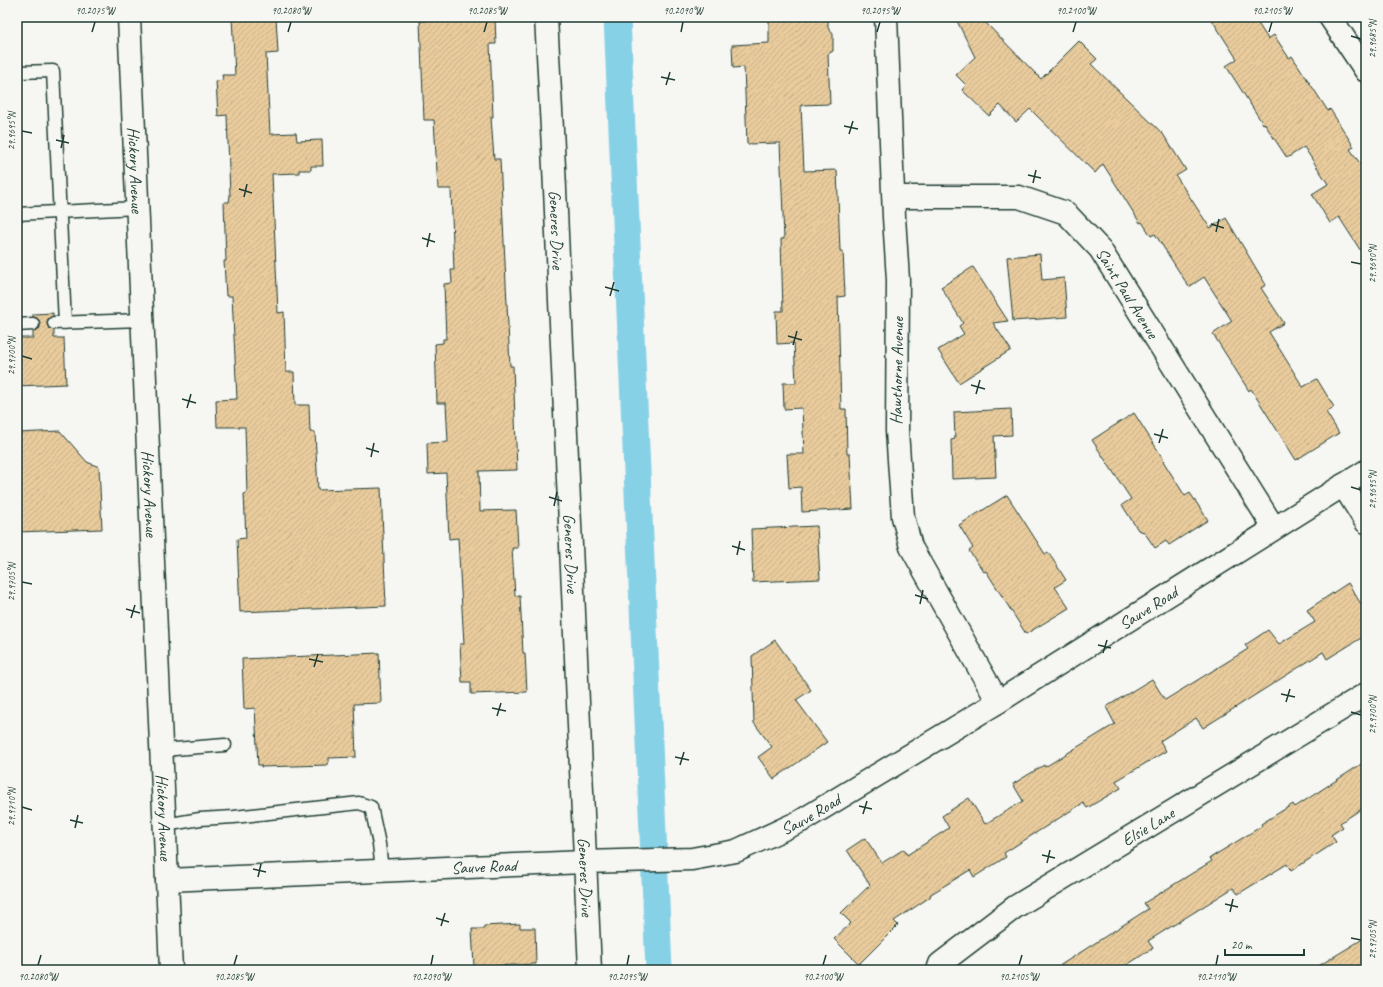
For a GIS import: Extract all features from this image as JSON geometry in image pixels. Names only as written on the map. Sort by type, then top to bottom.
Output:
[{"type":"street","name":"Hickory Avenue","points":[[129,17],[171,970]]},
{"type":"street","name":"Generes Drive","points":[[546,17],[590,970]]},
{"type":"street","name":"Hawthorne Avenue","points":[[886,17],[898,280],[897,431],[904,517],[911,547],[998,702]]},
{"type":"street","points":[[1330,17],[1366,72]]},
{"type":"street","name":"Saint Paul Avenue","points":[[894,197],[1019,197],[1066,213],[1100,249],[1274,528]]},
{"type":"street","name":"Sauve Road","points":[[167,880],[382,870],[692,859],[736,851],[801,821],[998,702],[1366,471]]},
{"type":"street","points":[[1343,485],[1366,522]]},
{"type":"street","name":"Elsie Lane","points":[[938,970],[940,964],[1015,907],[1366,694]]},
{"type":"lane","points":[[17,72],[53,71],[60,212],[59,323],[142,320]]},
{"type":"lane","points":[[17,214],[137,208]]},
{"type":"lane","points":[[17,325],[33,324]]},
{"type":"lane","points":[[162,750],[225,746]]},
{"type":"lane","points":[[165,824],[200,819],[234,817],[359,803],[371,807],[378,837],[382,870]]},
{"type":"building","points":[[232,17],[276,17],[278,53],[266,54],[270,134],[296,133],[297,141],[322,140],[323,166],[311,166],[311,170],[299,170],[299,173],[272,174],[278,313],[284,312],[286,372],[294,372],[295,405],[309,405],[310,432],[315,432],[318,490],[381,488],[386,606],[240,612],[237,539],[246,538],[244,494],[247,493],[245,427],[217,427],[216,400],[237,399],[232,296],[226,296],[224,261],[226,261],[224,202],[229,202],[230,196],[227,115],[218,116],[216,81],[223,80],[222,75],[235,75]]},
{"type":"building","points":[[426,17],[495,17],[496,44],[490,44],[493,117],[491,117],[494,159],[500,159],[510,366],[513,366],[517,470],[479,471],[480,511],[516,510],[518,548],[512,548],[515,596],[520,596],[527,692],[471,694],[471,682],[462,682],[460,644],[464,644],[458,538],[449,539],[446,473],[428,474],[427,443],[448,442],[446,403],[437,403],[435,344],[443,343],[443,339],[446,339],[444,284],[452,283],[451,270],[454,270],[451,189],[438,189],[434,120],[424,120],[420,21],[426,21]]},
{"type":"building","points":[[769,17],[828,17],[828,28],[833,34],[833,51],[828,54],[830,104],[801,105],[804,171],[837,170],[840,251],[843,251],[845,296],[838,297],[841,409],[846,409],[847,454],[850,454],[853,509],[802,512],[801,487],[789,488],[787,454],[804,454],[802,408],[784,409],[783,383],[796,383],[794,343],[777,344],[776,311],[783,311],[781,239],[784,239],[780,143],[747,144],[744,67],[733,68],[732,45],[769,43]]},
{"type":"building","points":[[955,17],[980,17],[1041,79],[1079,41],[1097,59],[1091,64],[1163,134],[1186,170],[1176,176],[1210,228],[1226,218],[1266,285],[1261,288],[1284,323],[1269,332],[1303,387],[1317,379],[1334,407],[1326,412],[1339,433],[1296,460],[1251,389],[1249,391],[1213,334],[1232,321],[1204,277],[1189,287],[1155,234],[1151,236],[1142,222],[1140,223],[1103,164],[1095,173],[1030,109],[1016,122],[1000,105],[989,116],[962,90],[966,85],[956,75],[975,57]]},
{"type":"building","points":[[1210,17],[1254,17],[1268,39],[1274,35],[1289,58],[1292,56],[1328,111],[1330,109],[1354,147],[1350,149],[1366,172],[1366,259],[1339,217],[1330,223],[1312,194],[1328,184],[1304,147],[1287,158],[1264,123],[1263,124],[1226,66],[1237,59]]},
{"type":"building","points":[[1040,254],[1042,280],[1064,278],[1067,317],[1013,321],[1007,257]]},
{"type":"building","points":[[973,267],[1008,321],[993,323],[1011,350],[959,383],[938,350],[964,334],[959,326],[963,323],[941,287]]},
{"type":"building","points":[[53,313],[53,316],[48,319],[47,324],[48,327],[54,330],[54,338],[64,338],[66,384],[17,386],[17,338],[33,338],[33,332],[40,328],[39,320],[33,317],[33,314]]},
{"type":"building","points":[[1011,409],[1012,435],[994,436],[996,477],[952,479],[951,440],[955,439],[954,412]]},
{"type":"building","points":[[1134,413],[1185,496],[1190,493],[1208,520],[1169,545],[1166,541],[1155,548],[1144,532],[1138,530],[1122,505],[1131,499],[1092,440]]},
{"type":"building","points":[[60,431],[87,462],[99,467],[102,529],[17,532],[17,433]]},
{"type":"building","points":[[1007,495],[1045,554],[1048,552],[1066,580],[1055,587],[1069,608],[1026,634],[986,571],[984,572],[969,551],[973,548],[959,525]]},
{"type":"building","points":[[817,526],[820,579],[753,582],[751,529]]},
{"type":"building","points":[[1348,583],[1366,612],[1366,635],[1327,659],[1323,652],[1203,728],[1196,718],[1160,741],[1166,751],[1116,781],[1121,788],[1087,808],[1083,803],[1004,853],[1006,857],[974,877],[970,870],[931,894],[930,897],[894,921],[898,925],[859,964],[834,939],[851,923],[841,913],[870,885],[847,850],[865,838],[882,863],[904,849],[907,855],[949,828],[942,816],[969,798],[985,824],[1023,801],[1013,784],[1044,765],[1045,767],[1115,724],[1106,707],[1152,679],[1165,700],[1248,649],[1245,645],[1268,630],[1279,644],[1315,622],[1307,610]]},
{"type":"building","points":[[775,640],[811,690],[796,700],[827,742],[774,779],[758,757],[772,747],[754,723],[752,656]]},
{"type":"building","points":[[379,653],[381,703],[354,704],[356,757],[329,758],[327,765],[261,767],[261,765],[258,765],[255,708],[244,709],[242,659]]},
{"type":"building","points":[[1366,761],[1366,806],[1340,823],[1343,827],[1331,835],[1336,842],[1291,871],[1287,864],[1238,894],[1233,888],[1148,941],[1153,948],[1119,970],[1053,970],[1148,909],[1144,903],[1212,861],[1210,858],[1262,826],[1261,824],[1293,804],[1295,807]]},
{"type":"building","points":[[520,924],[520,928],[535,928],[536,964],[474,967],[472,929],[484,929],[484,926]]},
{"type":"building","points":[[1366,937],[1366,970],[1312,970]]},
{"type":"waterway","points":[[617,17],[659,970]]}]
